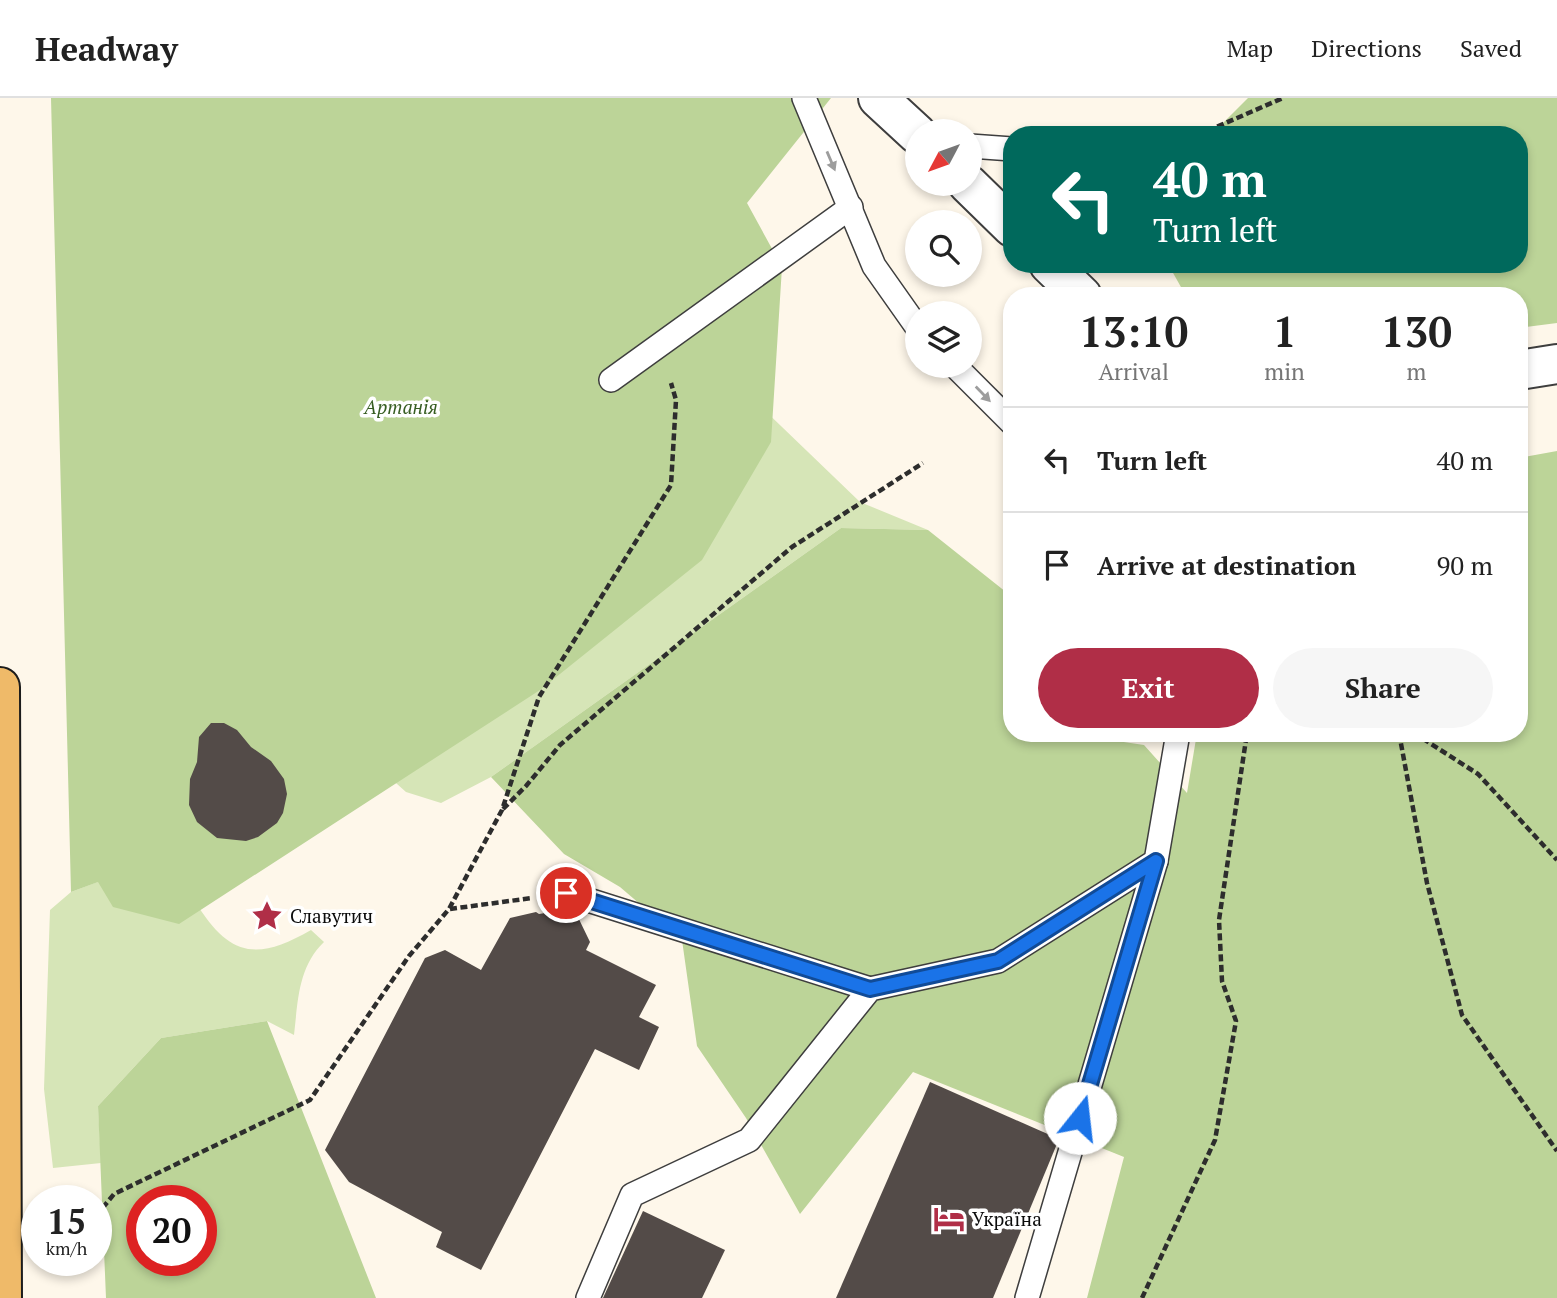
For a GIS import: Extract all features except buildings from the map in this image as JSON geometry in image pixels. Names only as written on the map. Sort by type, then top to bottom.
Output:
[{"type":"main road","points":[[0,687],[2,1298]]},
{"type":"street","points":[[878,98],[905,123]]},
{"type":"street","points":[[980,196],[1003,218]]},
{"type":"street","points":[[1058,273],[1073,287]]},
{"type":"street","points":[[1528,369],[1557,364]]},
{"type":"lane","points":[[804,98],[874,266],[905,310]]},
{"type":"lane","points":[[982,147],[1003,148]]},
{"type":"lane","points":[[611,380],[851,207]]},
{"type":"lane","points":[[967,378],[1003,414]]},
{"type":"lane","points":[[1027,1298],[1156,861],[1176,742]]},
{"type":"lane","points":[[566,893],[870,989],[998,961],[1156,861]]},
{"type":"lane","points":[[588,1298],[632,1195],[748,1140],[870,989]]},
{"type":"path","points":[[1219,126],[1283,98]]},
{"type":"path","points":[[112,1196],[310,1100],[409,956],[449,909],[502,810],[539,697],[671,485],[676,400],[664,342]]},
{"type":"path","points":[[502,810],[560,745],[792,547],[923,463]]},
{"type":"path","points":[[1142,1298],[1214,1140],[1236,1021],[1222,981],[1219,920],[1246,742]]},
{"type":"path","points":[[1401,742],[1427,883],[1462,1015],[1557,1151]]},
{"type":"path","points":[[1428,742],[1478,774],[1557,860]]},
{"type":"path","points":[[449,909],[566,893]]},
{"type":"green space","name":"Артанія","points":[[51,98],[831,98],[747,203],[782,267],[771,442],[702,560],[540,690],[179,924],[113,907],[98,882],[71,892]]},
{"type":"green space","points":[[1248,98],[1557,98],[1557,323],[1528,327],[1528,287],[1181,287],[1173,273],[1528,273],[1528,126],[1220,126]]},
{"type":"green space","points":[[704,352],[860,502],[928,530],[841,528],[491,777],[441,803],[406,792],[359,750]]},
{"type":"green space","points":[[1557,451],[1557,1298],[1087,1298],[1124,1157],[913,1072],[800,1214],[746,1118],[697,1046],[682,940],[620,887],[564,854],[491,777],[841,528],[928,530],[1003,590],[1003,742],[1124,742],[1144,745],[1187,793],[1196,742],[1528,742],[1528,456]]},
{"type":"green space","points":[[161,858],[210,923],[222,936],[235,944],[247,949],[261,949],[293,940],[311,930],[324,942],[315,952],[304,973],[298,997],[294,1035],[267,1021],[161,1038],[98,1106],[101,1163],[53,1168],[44,1089],[50,910],[71,892]]},
{"type":"green space","points":[[267,1021],[376,1298],[106,1298],[105,1276],[112,1276],[112,1185],[101,1185],[98,1106],[161,1038]]},
{"type":"place","name":"Славутич","points":[[267,916]]},
{"type":"place","name":"Україна","points":[[949,1219]]},
{"type":"route","points":[[566,893],[870,989],[998,961],[1156,861],[1080,1118]]}]
